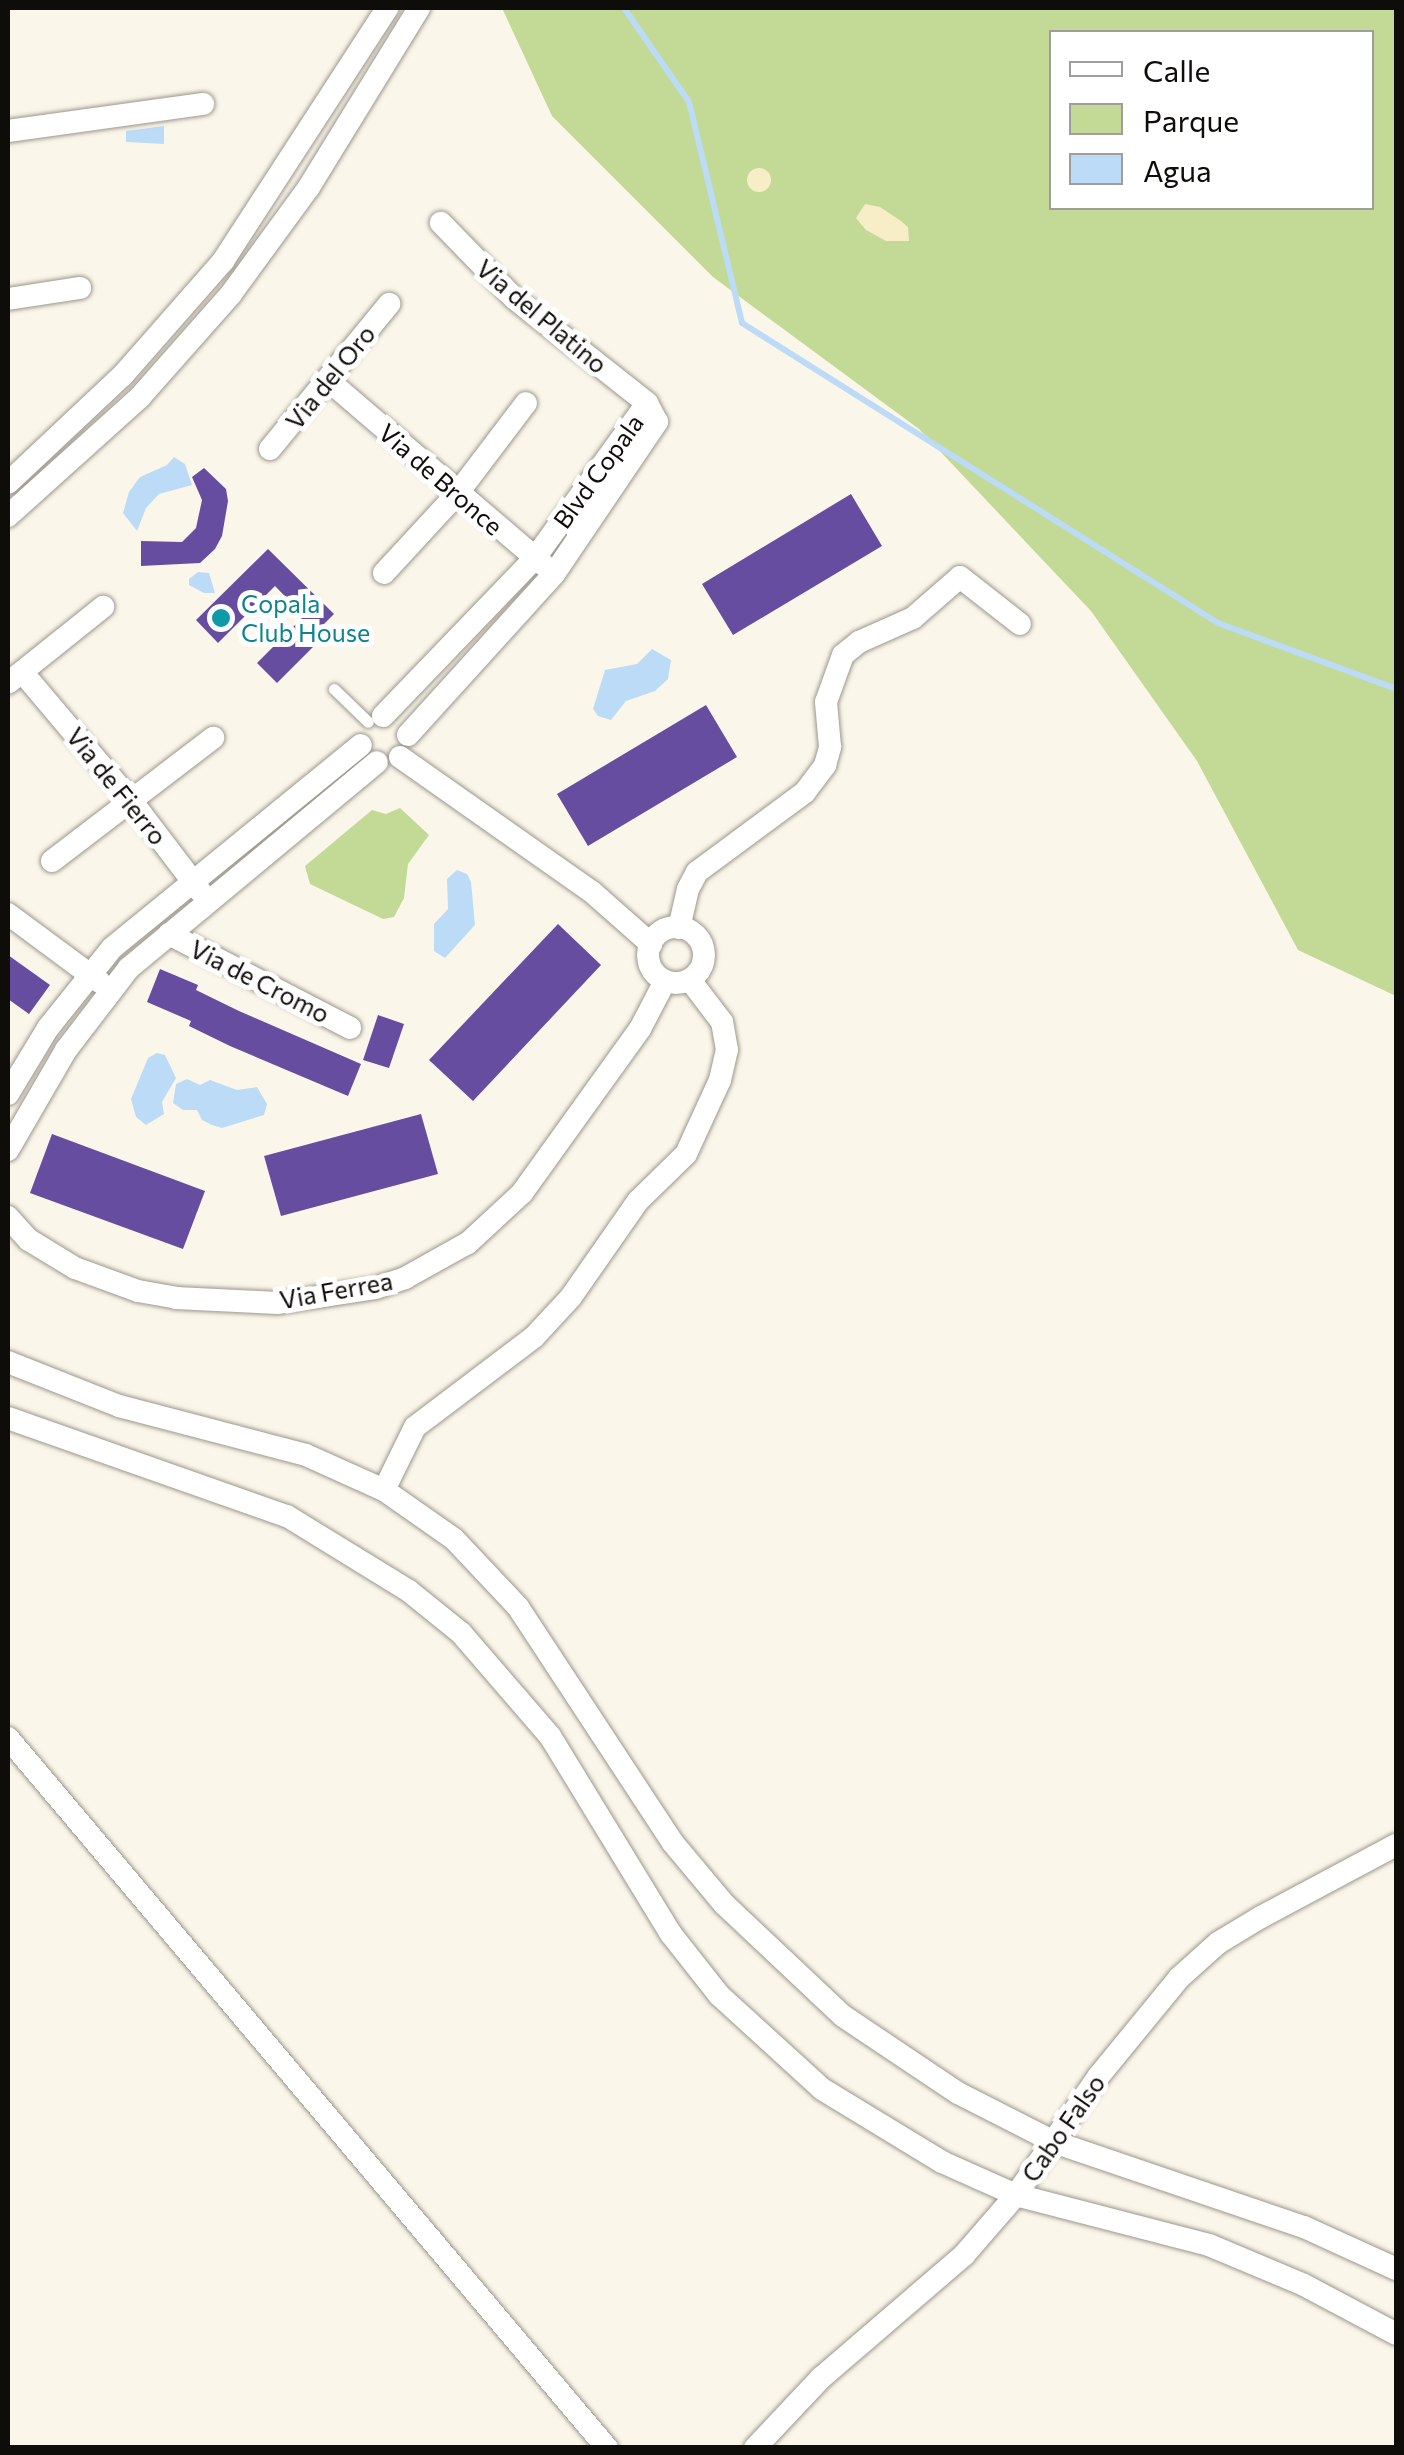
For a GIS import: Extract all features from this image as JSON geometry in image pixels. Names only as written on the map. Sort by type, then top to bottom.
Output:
[{"type":"street","points":[[8,483],[123,375],[223,260],[387,8]]},
{"type":"street","points":[[8,516],[140,397],[231,294],[309,188],[420,8]]},
{"type":"street","points":[[8,131],[203,104]]},
{"type":"street","name":"Via del Platino","points":[[441,223],[514,298],[647,404]]},
{"type":"street","points":[[8,299],[80,288]]},
{"type":"street","name":"Via del Oro","points":[[270,449],[390,304]]},
{"type":"street","name":"Via de Bronce","points":[[329,382],[554,574]]},
{"type":"street","points":[[384,573],[457,494],[526,404]]},
{"type":"street","name":"Blvd Copala","points":[[8,1150],[66,1050],[111,989],[169,934],[386,750],[554,574],[655,429],[656,416],[647,404],[535,558],[376,718],[386,750]]},
{"type":"street","points":[[679,928],[688,889],[698,872],[805,792],[825,766],[830,746],[826,702],[843,656],[859,642],[913,618],[960,576],[1020,624]]},
{"type":"street","points":[[15,678],[103,607]]},
{"type":"street","name":"Via de Fierro","points":[[15,678],[134,803],[207,903]]},
{"type":"street","points":[[376,718],[399,721],[386,750],[592,892],[651,944]]},
{"type":"street","points":[[52,861],[134,803],[213,738]]},
{"type":"street","name":"Blvd Copala","points":[[8,1094],[88,974],[149,914],[386,750]]},
{"type":"street","points":[[8,914],[111,989]]},
{"type":"street","points":[[679,928],[695,935],[703,950],[702,967],[690,980],[665,981],[652,969],[651,944],[662,931],[679,928]]},
{"type":"street","name":"Via de Cromo","points":[[169,934],[350,1028]]},
{"type":"street","points":[[384,1490],[415,1427],[534,1337],[571,1298],[638,1201],[686,1154],[720,1080],[727,1050],[722,1022],[690,980]]},
{"type":"street","name":"Via Ferrea","points":[[8,1218],[29,1240],[75,1268],[138,1291],[176,1298],[278,1303],[375,1288],[405,1278],[468,1243],[522,1194],[640,1030],[665,981]]},
{"type":"street","points":[[8,1362],[119,1406],[306,1454],[384,1490],[454,1539],[518,1606],[673,1842],[724,1904],[843,2016],[958,2093],[1054,2142],[1271,2215],[1396,2268]]},
{"type":"street","points":[[8,1418],[287,1516],[409,1591],[461,1633],[550,1736],[672,1934],[719,1995],[822,2090],[942,2162],[1016,2195],[1209,2245],[1304,2286],[1396,2334]]},
{"type":"street","points":[[8,1738],[607,2448]]},
{"type":"street","name":"Cabo Falso","points":[[755,2448],[821,2378],[964,2256],[1016,2195],[1153,2007],[1218,1943],[1396,1845]]},
{"type":"lane","points":[[334,689],[376,718]]},
{"type":"green space","points":[[502,8],[1396,8],[1396,996],[1298,950],[1197,761],[1091,611],[919,429],[713,277],[552,116]]},
{"type":"green space","points":[[400,808],[429,835],[408,864],[404,898],[394,917],[383,919],[310,884],[305,866],[372,810],[386,814]]},
{"type":"sand","points":[[759,168],[771,180],[759,192],[747,180]]},
{"type":"sand","points":[[865,204],[880,207],[901,221],[908,227],[909,241],[886,241],[866,230],[856,218]]},
{"type":"water","points":[[164,126],[164,144],[126,142],[126,131]]},
{"type":"water","points":[[174,457],[185,464],[192,485],[159,494],[146,508],[137,531],[123,513],[129,492],[140,477],[167,465]]},
{"type":"water","points":[[198,572],[209,573],[215,593],[204,593],[189,585],[189,579]]},
{"type":"water","points":[[652,649],[671,660],[668,679],[655,691],[626,701],[611,720],[598,716],[593,709],[605,670],[637,664]]},
{"type":"water","points":[[457,870],[467,874],[471,882],[475,925],[445,958],[434,951],[434,924],[448,909],[447,879]]},
{"type":"water","points":[[157,1053],[165,1055],[176,1078],[162,1102],[164,1114],[146,1125],[136,1117],[131,1099],[148,1058]]},
{"type":"water","points":[[187,1079],[200,1085],[210,1080],[237,1090],[257,1087],[267,1104],[264,1115],[222,1128],[212,1125],[202,1120],[197,1110],[183,1110],[173,1103],[176,1084]]},
{"type":"building","points":[[204,468],[226,489],[228,501],[222,536],[215,549],[200,563],[141,566],[141,541],[182,542],[196,528],[202,500],[192,477]]},
{"type":"building","points":[[851,494],[882,546],[733,635],[702,584]]},
{"type":"building","name":"Copala Club House","points":[[268,549],[334,614],[313,635],[319,641],[277,683],[257,663],[304,616],[275,586],[218,643],[196,620]]},
{"type":"building","points":[[706,705],[737,757],[588,846],[557,794]]},
{"type":"building","points":[[558,924],[601,965],[473,1101],[429,1060]]},
{"type":"building","points":[[8,955],[50,985],[29,1014],[8,999]]},
{"type":"building","points":[[160,969],[198,985],[196,990],[239,1011],[361,1064],[348,1096],[230,1046],[189,1026],[191,1021],[147,1002]]},
{"type":"building","points":[[378,1015],[404,1024],[389,1068],[363,1060]]},
{"type":"building","points":[[421,1114],[438,1174],[281,1216],[264,1156]]},
{"type":"building","points":[[52,1134],[205,1191],[183,1249],[30,1193]]},
{"type":"waterway","points":[[624,8],[689,102],[742,323],[1218,623],[1396,689]]},
{"type":"place","name":"Copala Club House","points":[[221,618]]}]
